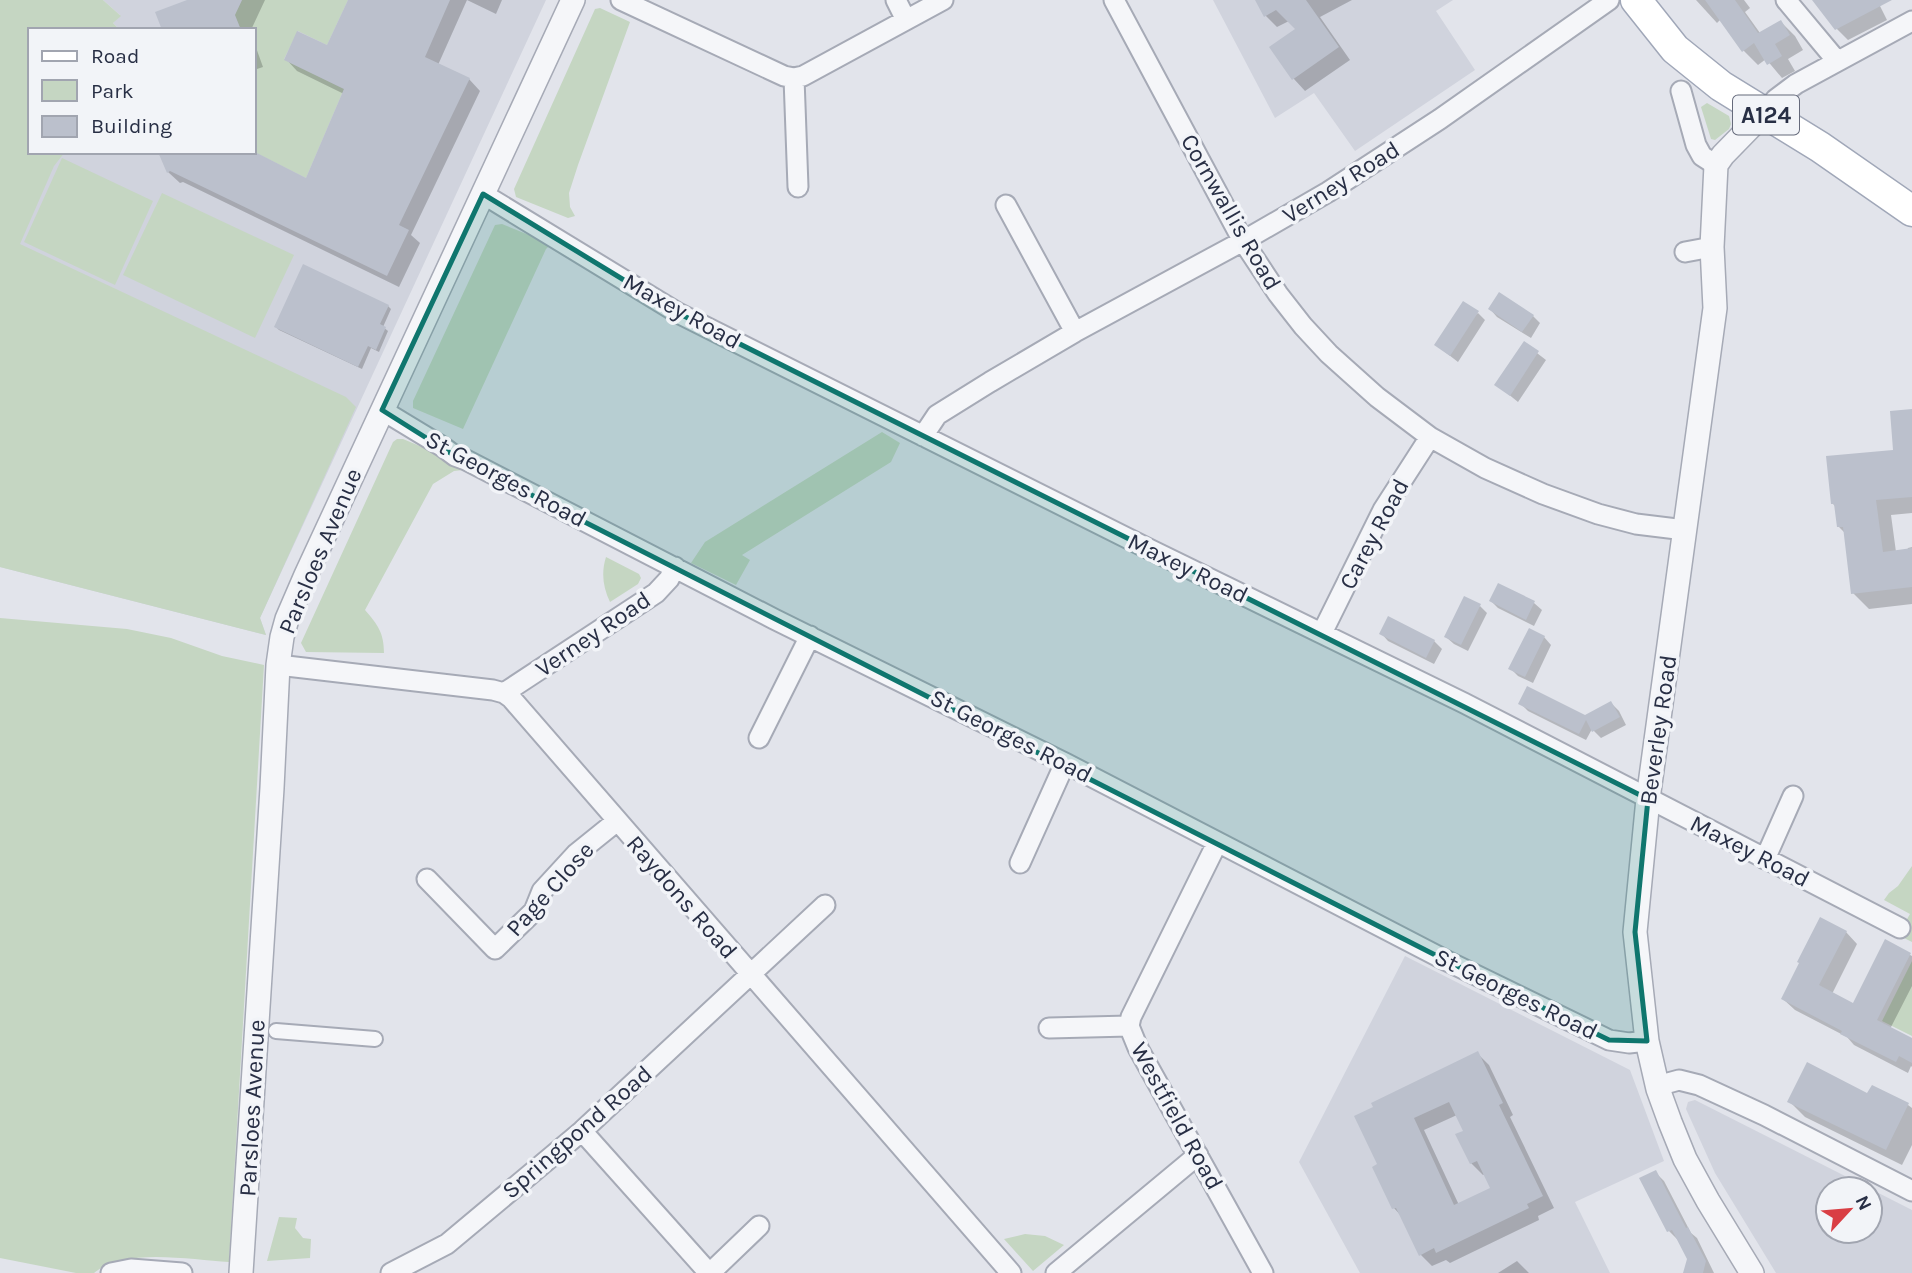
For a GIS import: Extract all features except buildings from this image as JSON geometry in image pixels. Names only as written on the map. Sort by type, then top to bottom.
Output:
[{"type":"main road","name":"A124","points":[[1636,0],[1675,49],[1721,86],[1821,147],[1912,211]]},
{"type":"street","name":"Parsloes Avenue","points":[[242,1273],[278,665],[282,637],[298,593],[573,0]]},
{"type":"street","points":[[621,0],[784,76],[794,78],[833,61],[943,0]]},
{"type":"street","points":[[895,0],[906,20]]},
{"type":"street","name":"Cornwallis Road","points":[[1114,0],[1243,241],[1278,294],[1329,354],[1377,397],[1430,437],[1485,468],[1543,494],[1598,514],[1636,524],[1685,530]]},
{"type":"street","name":"Verney Road","points":[[923,436],[937,415],[1075,332],[1328,192],[1440,119],[1609,0]]},
{"type":"street","points":[[1786,0],[1837,61]]},
{"type":"street","points":[[1681,91],[1696,145],[1702,156],[1716,165],[1783,92],[1912,21]]},
{"type":"street","points":[[794,78],[798,187]]},
{"type":"street","name":"Beverley Road","points":[[1716,165],[1712,247],[1715,308],[1648,799],[1635,932],[1647,1041],[1658,1088],[1685,1159],[1752,1273]]},
{"type":"street","name":"Maxey Road","points":[[482,194],[678,313],[1464,703],[1900,928]]},
{"type":"street","points":[[1006,205],[1075,332]]},
{"type":"street","points":[[1685,252],[1712,247]]},
{"type":"street","name":"St Georges Road","points":[[382,410],[454,456],[1065,764],[1447,961],[1609,1040],[1629,1043],[1647,1041]]},
{"type":"street","name":"Carey Road","points":[[1322,633],[1383,510],[1430,437]]},
{"type":"street","name":"Verney Road","points":[[504,693],[656,593],[669,579],[675,567]]},
{"type":"street","points":[[760,738],[810,636]]},
{"type":"street","points":[[278,665],[504,693]]},
{"type":"street","name":"Raydons Road","points":[[504,693],[1011,1273]]},
{"type":"street","points":[[1020,863],[1065,764]]},
{"type":"street","points":[[1765,859],[1793,796]]},
{"type":"street","name":"Page Close","points":[[427,879],[495,949],[534,911],[542,891],[576,854],[617,821]]},
{"type":"street","name":"Westfield Road","points":[[1217,843],[1129,1026],[1138,1048],[1263,1273]]},
{"type":"street","name":"Springpond Road","points":[[391,1273],[447,1244],[582,1131],[825,905]]},
{"type":"street","points":[[1049,1028],[1129,1026]]},
{"type":"street","name":"Parsloes Avenue","points":[[275,1031],[375,1039]]},
{"type":"street","points":[[1658,1088],[1679,1080],[1699,1085],[1764,1115],[1912,1191]]},
{"type":"street","points":[[582,1131],[710,1273],[759,1226]]},
{"type":"street","points":[[1056,1273],[1198,1154]]},
{"type":"street","points":[[111,1273],[131,1269],[183,1273]]},
{"type":"highlighted area","points":[[483,194],[678,313],[1648,799],[1635,932],[1647,1041],[1609,1040],[1447,961],[455,456],[382,410]]},
{"type":"shaded area","points":[[103,0],[546,0],[260,618],[266,635],[0,567],[0,214],[63,154],[256,154],[256,28],[118,28],[113,23],[120,15]]},
{"type":"shaded area","points":[[1213,0],[1453,0],[1436,11],[1475,70],[1355,151],[1314,93],[1275,118]]},
{"type":"shaded area","points":[[1405,956],[1630,1070],[1664,1161],[1575,1202],[1610,1273],[1360,1273],[1299,1162]]},
{"type":"shaded area","points":[[1695,1100],[1843,1175],[1814,1175],[1814,1245],[1884,1245],[1884,1196],[1912,1210],[1912,1273],[1776,1273],[1715,1173],[1686,1109],[1688,1102]]},
{"type":"green space","points":[[0,0],[103,0],[121,16],[113,23],[118,28],[28,28],[28,154],[63,154],[54,166],[20,244],[346,397],[356,407],[260,618],[266,635],[0,567]]},
{"type":"green space","points":[[242,0],[348,0],[327,45],[298,31],[284,59],[344,89],[306,178],[256,153],[256,28],[240,28],[232,9],[237,10]]},
{"type":"green space","points":[[600,8],[630,22],[569,193],[570,207],[575,216],[568,218],[516,197],[514,189],[595,9]]},
{"type":"green space","points":[[1707,103],[1729,116],[1731,124],[1729,129],[1715,140],[1711,139],[1701,107]]},
{"type":"green space","points":[[62,158],[153,201],[115,285],[24,242]]},
{"type":"green space","points":[[162,193],[294,255],[255,338],[123,275]]},
{"type":"green space","points":[[502,224],[551,244],[546,249],[463,429],[413,408],[413,401],[495,225]]},
{"type":"green space","points":[[882,432],[900,443],[891,462],[742,555],[750,560],[736,585],[691,563],[705,542]]},
{"type":"green space","points":[[403,439],[465,465],[463,470],[454,471],[433,484],[365,610],[379,630],[384,653],[306,652],[301,643],[393,442]]},
{"type":"green space","points":[[606,557],[639,574],[641,578],[638,584],[610,602],[604,580]]},
{"type":"green space","points":[[0,618],[127,629],[171,638],[222,656],[264,665],[229,1262],[140,1258],[122,1260],[94,1273],[76,1273],[0,1258]]},
{"type":"green space","points":[[1912,866],[1912,942],[1898,935],[1910,914],[1884,900]]},
{"type":"green space","points":[[1912,961],[1912,1036],[1882,1021]]},
{"type":"green space","points":[[279,1217],[297,1218],[295,1228],[303,1238],[311,1239],[310,1258],[267,1261]]},
{"type":"green space","points":[[1025,1234],[1045,1236],[1064,1245],[1033,1271],[1004,1239]]}]
